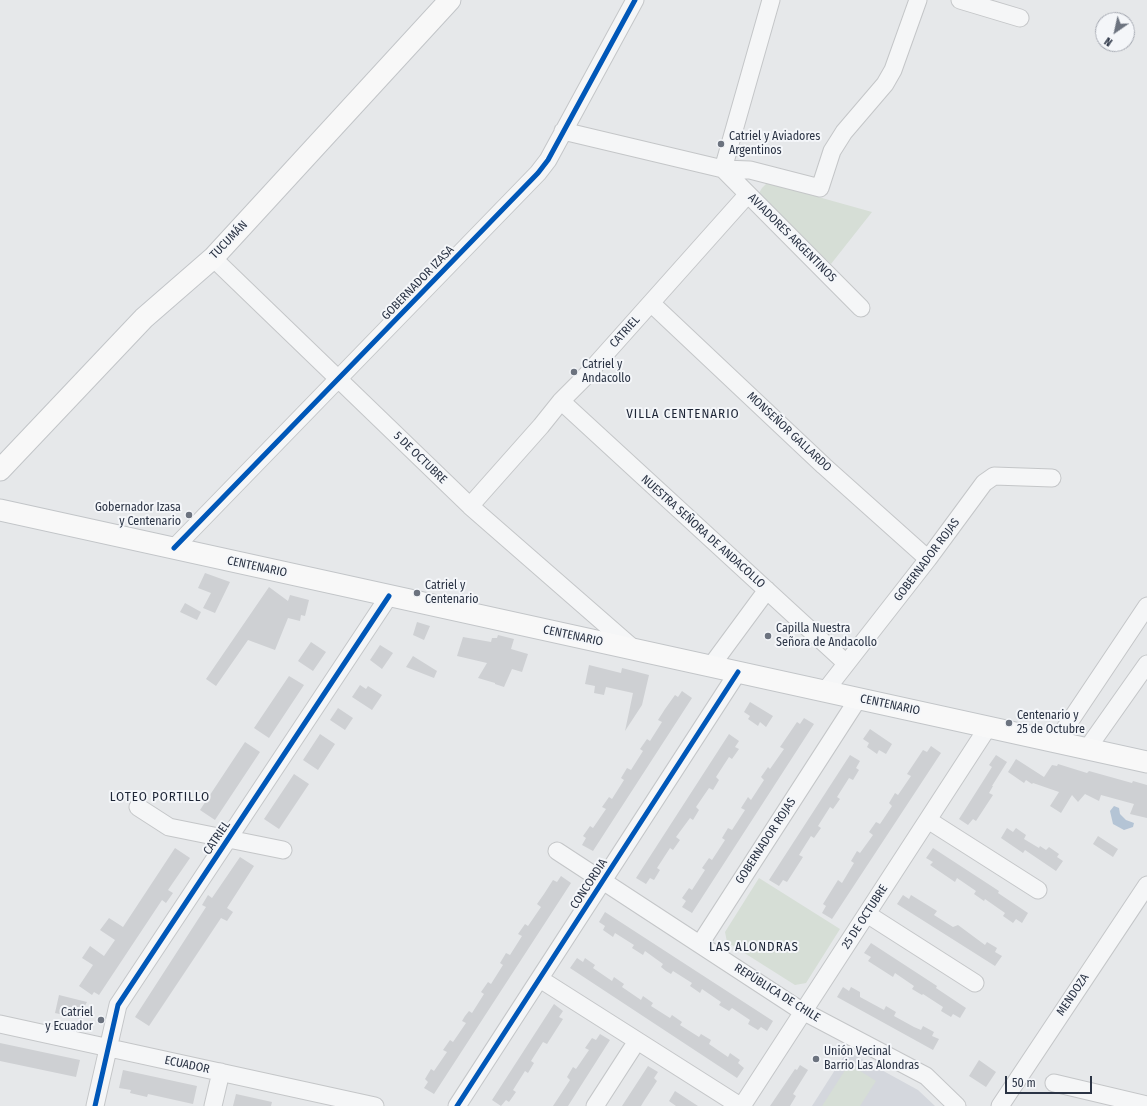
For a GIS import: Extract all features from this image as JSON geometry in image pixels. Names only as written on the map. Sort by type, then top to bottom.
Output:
[{"type":"main road","name":"TUCUMÁN","points":[[0,470],[144,318],[213,258],[450,0]]},
{"type":"main road","name":"CENTENARIO","points":[[0,510],[1147,762]]},
{"type":"street","name":"GOBERNADOR IZASA","points":[[174,548],[339,380],[538,173],[548,160],[635,0]]},
{"type":"street","points":[[723,169],[771,0]]},
{"type":"street","points":[[563,131],[723,169],[750,170],[820,188],[832,151],[844,132],[886,84],[893,70],[918,0]]},
{"type":"street","points":[[960,0],[1020,18]]},
{"type":"street","name":"AVIADORES ARGENTINOS","points":[[723,169],[862,308]]},
{"type":"street","name":"CATRIEL","points":[[470,506],[541,426],[561,401],[583,379],[748,194]]},
{"type":"street","name":"5 DE OCTUBRE","points":[[213,258],[470,506],[635,650]]},
{"type":"street","name":"MONSEÑOR GALLARDO","points":[[651,303],[824,466],[928,559]]},
{"type":"street","name":"NUESTRA SEÑORA DE ANDACOLLO","points":[[561,401],[846,663]]},
{"type":"street","name":"GOBERNADOR ROJAS","points":[[825,691],[928,559],[984,483],[994,476],[1052,478]]},
{"type":"street","points":[[711,666],[767,590]]},
{"type":"street","name":"CATRIEL","points":[[95,1106],[118,1005],[389,596]]},
{"type":"street","points":[[1056,742],[1147,606]]},
{"type":"street","points":[[1087,749],[1147,664]]},
{"type":"street","name":"CONCORDIA","points":[[457,1106],[738,672]]},
{"type":"street","name":"GOBERNADOR ROJAS","points":[[700,944],[858,698]]},
{"type":"street","name":"25 DE OCTUBRE","points":[[741,1106],[988,727]]},
{"type":"street","points":[[138,807],[169,826],[283,850]]},
{"type":"street","points":[[928,820],[1038,890]]},
{"type":"street","name":"REPÚBLICA DE CHILE","points":[[558,852],[804,1011],[926,1076],[957,1106]]},
{"type":"street","name":"MENDOZA","points":[[1000,1106],[1147,885]]},
{"type":"street","points":[[867,914],[975,983]]},
{"type":"street","points":[[540,979],[741,1106]]},
{"type":"street","name":"ECUADOR","points":[[0,1024],[221,1072],[330,1101],[375,1106]]},
{"type":"street","points":[[595,1106],[637,1041]]},
{"type":"street","points":[[213,1106],[221,1072]]},
{"type":"street","points":[[1054,1083],[1147,1105]]},
{"type":"shaded area","points":[[766,184],[772,184],[872,212],[831,264],[763,202],[759,193]]},
{"type":"shaded area","points":[[759,878],[840,929],[806,983],[795,985],[727,942],[725,932]]},
{"type":"shaded area","points":[[847,1051],[918,1090],[935,1106],[812,1106]]},
{"type":"shaded area","points":[[849,1064],[876,1081],[860,1106],[822,1106]]},
{"type":"water","points":[[1114,806],[1119,808],[1120,814],[1126,820],[1134,823],[1133,827],[1124,830],[1113,824],[1110,811]]},
{"type":"building","points":[[205,573],[230,582],[215,613],[203,608],[211,593],[198,588]]},
{"type":"building","points":[[269,587],[288,601],[290,595],[309,600],[305,616],[301,615],[300,621],[288,618],[275,650],[248,640],[216,686],[206,679]]},
{"type":"building","points":[[185,603],[201,612],[197,620],[180,612]]},
{"type":"building","points":[[417,622],[430,626],[424,640],[413,635]]},
{"type":"building","points":[[498,635],[514,639],[511,649],[528,654],[522,672],[512,669],[504,687],[478,678],[487,663],[457,656],[463,637],[491,642],[492,638],[497,638]]},
{"type":"building","points":[[311,642],[326,652],[313,671],[298,661]]},
{"type":"building","points":[[380,645],[393,653],[382,669],[370,660]]},
{"type":"building","points":[[413,656],[437,671],[434,678],[406,667]]},
{"type":"building","points":[[589,665],[621,673],[622,668],[649,675],[642,705],[625,731],[633,693],[606,687],[604,695],[594,693],[595,686],[585,684]]},
{"type":"building","points":[[289,676],[304,685],[269,738],[254,728]]},
{"type":"building","points":[[360,685],[366,689],[368,686],[382,695],[372,710],[352,697]]},
{"type":"building","points":[[682,691],[692,698],[593,851],[582,845],[586,838],[583,836],[590,826],[593,828],[606,809],[602,807],[609,797],[612,799],[624,780],[621,778],[627,768],[631,770],[643,751],[640,749],[647,739],[650,741],[662,722],[658,720],[665,709],[675,695],[678,697]]},
{"type":"building","points":[[750,702],[773,716],[766,727],[760,722],[758,726],[748,719],[750,716],[744,712]]},
{"type":"building","points":[[338,708],[353,718],[345,730],[330,720]]},
{"type":"building","points":[[804,718],[814,724],[692,913],[682,907],[686,901],[682,898],[689,888],[692,890],[705,870],[702,868],[709,858],[712,860],[725,840],[722,838],[728,828],[732,830],[745,810],[741,808],[748,797],[751,800],[764,780],[761,777],[768,767],[770,769],[784,749],[780,747],[797,722],[800,724]]},
{"type":"building","points":[[870,729],[892,744],[886,754],[879,750],[877,754],[867,747],[869,743],[863,739]]},
{"type":"building","points":[[320,734],[335,744],[318,770],[303,760]]},
{"type":"building","points":[[729,734],[739,741],[735,747],[739,749],[732,759],[729,757],[716,777],[719,780],[713,790],[709,788],[696,807],[699,810],[693,820],[690,818],[676,837],[680,840],[673,850],[670,848],[657,868],[660,870],[654,880],[650,878],[646,884],[636,878]]},
{"type":"building","points":[[245,742],[260,752],[215,820],[200,810]]},
{"type":"building","points":[[931,746],[941,753],[832,919],[822,913],[826,906],[823,904],[838,880],[842,883],[854,863],[851,861],[857,851],[860,853],[873,835],[869,832],[876,822],[880,824],[892,806],[889,803],[895,793],[898,795],[911,776],[907,774],[923,750],[927,752]]},
{"type":"building","points":[[850,755],[860,761],[856,768],[859,770],[853,780],[849,778],[837,797],[840,799],[833,809],[830,807],[818,826],[821,828],[814,838],[811,836],[799,855],[803,857],[787,882],[783,880],[779,886],[769,880]]},
{"type":"building","points":[[996,755],[1007,762],[989,793],[993,795],[976,821],[973,819],[968,825],[959,819],[992,767],[989,765]]},
{"type":"building","points":[[1016,759],[1044,777],[1052,765],[1057,766],[1058,764],[1087,773],[1089,771],[1132,783],[1133,781],[1147,785],[1147,818],[1130,814],[1134,804],[1101,795],[1099,801],[1085,794],[1078,802],[1072,795],[1061,813],[1050,806],[1059,792],[1033,783],[1032,784],[1026,780],[1024,783],[1008,772]]},
{"type":"building","points":[[294,774],[309,784],[279,829],[264,819]]},
{"type":"building","points":[[1007,828],[1013,832],[1016,828],[1026,835],[1024,839],[1039,848],[1040,846],[1046,850],[1049,847],[1059,854],[1057,857],[1063,861],[1056,871],[1025,850],[1023,853],[1001,838]]},
{"type":"building","points":[[1098,836],[1118,849],[1113,857],[1093,844]]},
{"type":"building","points":[[175,848],[190,858],[168,890],[173,893],[166,903],[162,900],[99,995],[94,992],[92,995],[79,986],[93,965],[82,958],[90,946],[104,956],[115,940],[100,930],[109,918],[123,927]]},
{"type":"building","points":[[933,848],[999,891],[998,893],[1028,913],[1022,923],[1016,919],[1013,923],[1003,916],[1005,913],[985,899],[984,901],[974,894],[976,891],[957,878],[955,882],[930,865],[933,862],[926,858]]},
{"type":"building","points":[[240,857],[254,866],[227,908],[233,912],[227,921],[221,918],[149,1026],[135,1017],[206,907],[202,905],[208,895],[212,898]]},
{"type":"building","points":[[561,876],[571,883],[434,1094],[424,1088],[428,1082],[425,1079],[431,1069],[434,1071],[447,1052],[443,1050],[450,1040],[453,1042],[466,1023],[462,1021],[465,1016],[469,1011],[472,1013],[484,994],[481,992],[488,982],[491,984],[503,965],[500,963],[506,953],[510,955],[522,936],[518,934],[525,924],[528,926],[541,907],[537,904],[553,880],[557,882]]},
{"type":"building","points":[[903,895],[909,899],[911,895],[937,911],[934,915],[953,927],[958,925],[985,945],[987,942],[997,948],[995,952],[1002,956],[995,966],[897,904]]},
{"type":"building","points":[[605,912],[773,1021],[767,1031],[761,1027],[758,1030],[748,1024],[750,1020],[732,1008],[729,1011],[719,1005],[721,1002],[702,989],[700,993],[690,986],[692,983],[673,971],[671,974],[666,971],[661,967],[663,964],[645,951],[643,955],[632,948],[634,945],[615,933],[613,937],[603,930],[605,926],[599,922]]},
{"type":"building","points":[[871,943],[937,986],[936,988],[966,1008],[960,1018],[953,1014],[951,1017],[941,1011],[943,1007],[912,989],[914,986],[895,973],[893,977],[868,961],[871,957],[864,953]]},
{"type":"building","points":[[577,958],[583,962],[585,958],[595,965],[593,968],[612,981],[614,977],[624,984],[622,987],[641,1000],[643,996],[653,1003],[651,1006],[670,1018],[672,1015],[682,1022],[680,1025],[699,1037],[701,1034],[711,1040],[709,1044],[728,1057],[730,1053],[740,1060],[738,1063],[744,1068],[737,1078],[570,968]]},
{"type":"building","points":[[843,987],[849,991],[851,987],[860,992],[860,997],[884,1010],[886,1006],[896,1012],[894,1016],[914,1027],[921,1030],[923,1026],[934,1032],[932,1036],[939,1039],[933,1050],[837,997]]},
{"type":"building","points":[[59,995],[87,1002],[83,1009],[82,1019],[55,1013]]},
{"type":"building","points":[[554,1004],[563,1011],[559,1017],[563,1019],[547,1044],[543,1042],[531,1061],[534,1063],[528,1073],[525,1071],[513,1090],[516,1092],[509,1102],[506,1100],[501,1106],[492,1100]]},
{"type":"building","points":[[600,1034],[610,1040],[568,1106],[553,1106],[570,1080],[567,1077],[573,1067],[576,1069],[589,1050],[585,1048],[592,1038],[596,1040]]},
{"type":"building","points":[[0,1043],[80,1060],[76,1077],[0,1061]]},
{"type":"building","points":[[979,1060],[996,1072],[986,1087],[969,1076]]},
{"type":"building","points":[[800,1065],[808,1070],[793,1094],[796,1096],[790,1106],[770,1106],[795,1069],[797,1070]]},
{"type":"building","points":[[648,1066],[658,1072],[654,1078],[657,1081],[641,1106],[622,1106]]},
{"type":"building","points":[[123,1070],[197,1086],[193,1104],[148,1094],[147,1097],[130,1093],[131,1090],[119,1088]]},
{"type":"building","points":[[675,1091],[698,1106],[676,1106],[669,1101]]},
{"type":"building","points":[[236,1094],[272,1102],[271,1106],[233,1106]]},
{"type":"cycle path","points":[[174,548],[538,173],[548,160],[635,0]]},
{"type":"cycle path","points":[[95,1106],[118,1005],[389,596]]},
{"type":"cycle path","points":[[457,1106],[738,672]]},
{"type":"place","name":"Catriel y Aviadores Argentinos","points":[[721,144]]},
{"type":"place","name":"Catriel y Andacollo","points":[[574,372]]},
{"type":"place","name":"Gobernador Izasa y Centenario","points":[[189,515]]},
{"type":"place","name":"Catriel y Centenario","points":[[417,593]]},
{"type":"place","name":"Capilla Nuestra Señora de Andacollo","points":[[768,636]]},
{"type":"place","name":"Centenario y 25 de Octubre","points":[[1009,723]]},
{"type":"place","name":"Catriel y Ecuador","points":[[101,1020]]},
{"type":"place","name":"Unión Vecinal Barrio Las Alondras","points":[[816,1059]]},
{"type":"district","name":"VILLA CENTENARIO","points":[[683,414]]},
{"type":"district","name":"LOTEO PORTILLO","points":[[160,797]]},
{"type":"district","name":"LAS ALONDRAS","points":[[754,947]]}]
